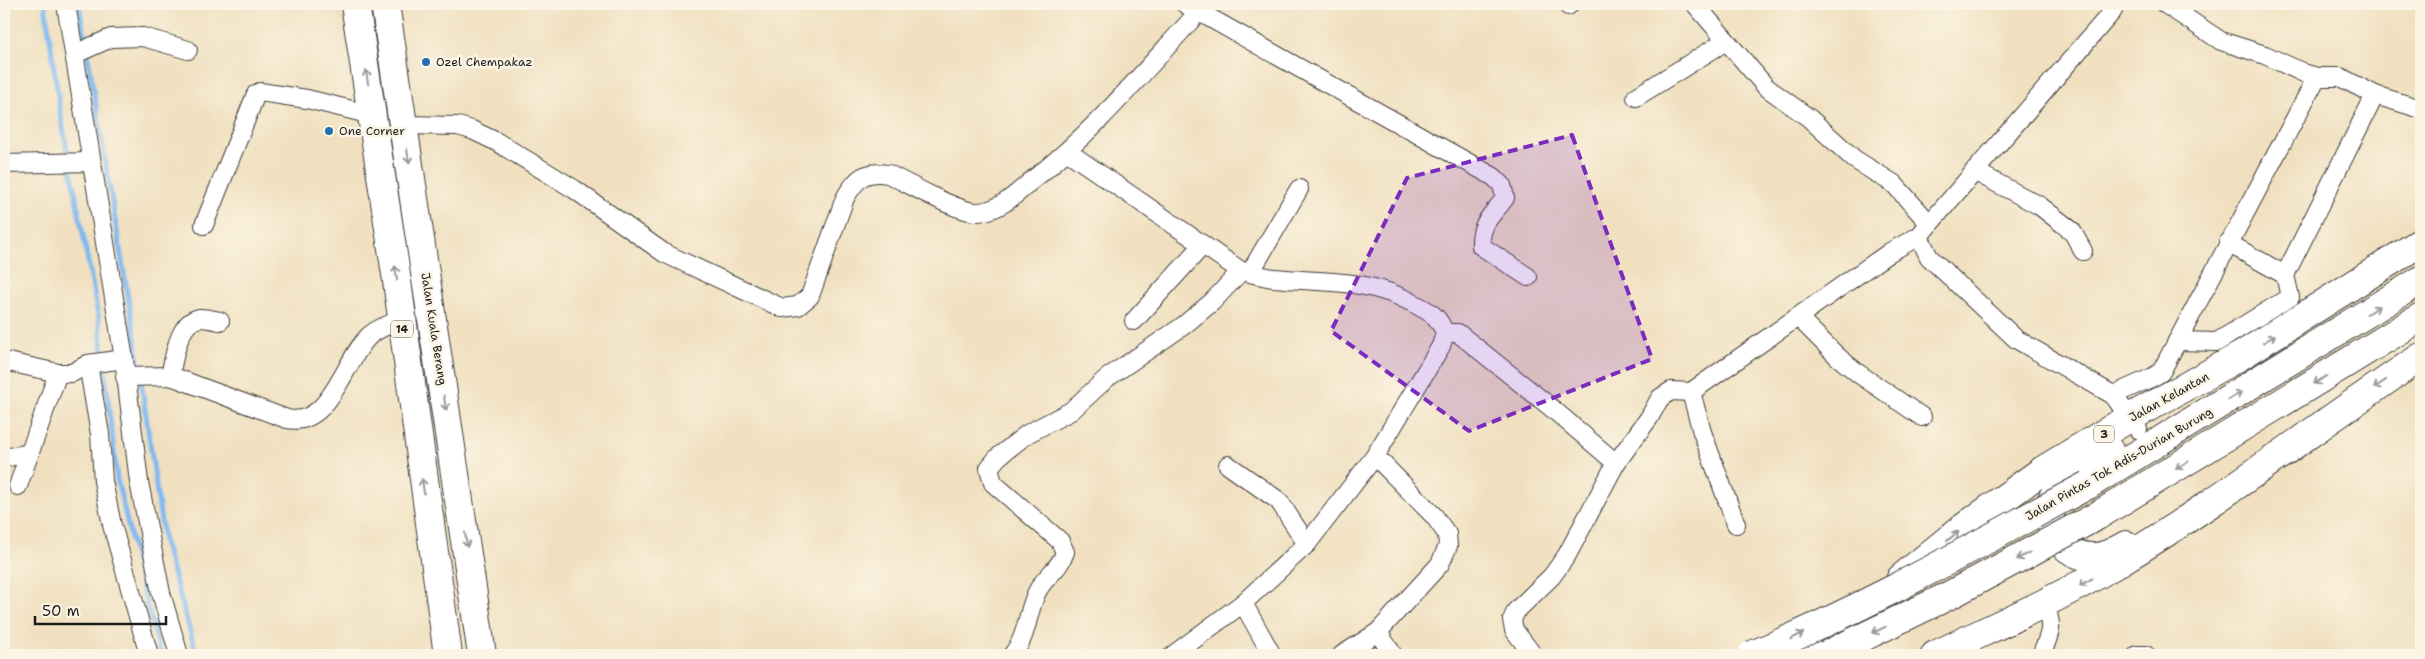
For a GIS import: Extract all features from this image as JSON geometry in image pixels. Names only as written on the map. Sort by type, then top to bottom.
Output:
[{"type":"main road","name":"14","points":[[356,4],[448,655]]},
{"type":"main road","name":"Jalan Kuala Berang","points":[[385,4],[482,655]]},
{"type":"main road","name":"Jalan Kelantan","points":[[1807,655],[1956,534],[2043,470],[2135,423],[2421,242]]},
{"type":"main road","name":"Jalan Pintas Tok Adis-Durian Burung","points":[[1752,655],[1785,642],[1927,572],[2088,485],[2421,280]]},
{"type":"main road","points":[[400,311],[417,312],[425,306],[429,294]]},
{"type":"main road","points":[[1826,655],[1948,596],[2097,516],[2421,317]]},
{"type":"main road","points":[[1935,655],[2115,565],[2269,464],[2367,393],[2421,357]]},
{"type":"main road","points":[[2135,423],[2059,486],[2053,499],[2050,512],[2054,532],[2066,548],[2078,554],[2091,557],[2104,556],[2269,464]]},
{"type":"main road","points":[[441,610],[439,514],[445,502],[459,492]]},
{"type":"street","points":[[66,4],[83,51],[85,162],[137,371],[139,482],[161,593],[179,655]]},
{"type":"street","points":[[1695,4],[1766,87],[1809,118],[1854,159],[1894,184],[1924,229],[1929,257],[2016,339],[2114,395],[2135,423]]},
{"type":"street","points":[[1533,655],[1514,630],[1512,620],[1516,611],[1552,576],[1567,555],[1616,463],[1649,418],[1660,398],[1671,391],[1691,392],[1924,229],[2112,12],[2116,4]]},
{"type":"street","points":[[2165,4],[2221,41],[2265,55],[2306,74],[2317,77],[2340,77],[2375,95],[2421,109]]},
{"type":"street","points":[[404,124],[458,126],[472,130],[497,142],[574,189],[664,254],[782,308],[798,306],[810,296],[845,198],[852,186],[862,176],[874,172],[888,174],[963,209],[976,212],[990,210],[1003,204],[1068,152],[1132,88],[1197,6],[1494,177],[1502,185],[1505,198],[1485,222],[1480,233],[1481,246],[1528,277]]},
{"type":"street","points":[[83,51],[111,38],[143,37],[188,50]]},
{"type":"street","points":[[1636,97],[1726,41]]},
{"type":"street","points":[[2114,395],[2161,372],[2317,77]]},
{"type":"street","points":[[204,226],[256,94],[260,92],[307,99],[372,115]]},
{"type":"street","points":[[2177,341],[2217,342],[2290,296],[2285,275],[2375,95]]},
{"type":"street","points":[[1068,152],[1245,272],[1272,278],[1352,282],[1376,287],[1398,295],[1438,317],[1445,333],[1441,346],[1375,456],[1307,544],[1243,602],[1173,655]]},
{"type":"street","points":[[4,164],[85,162]]},
{"type":"street","points":[[1974,171],[2040,206],[2072,231],[2083,251]]},
{"type":"street","points":[[1014,654],[1024,634],[1040,587],[1061,565],[1065,552],[1060,541],[993,483],[989,468],[1026,434],[1071,411],[1107,378],[1183,326],[1212,302],[1245,272],[1299,189]]},
{"type":"street","points":[[2228,243],[2285,275]]},
{"type":"street","points":[[1134,321],[1203,245]]},
{"type":"street","points":[[4,361],[58,373],[72,373],[93,363],[137,371],[287,420],[303,421],[316,412],[332,394],[359,348],[369,336],[400,311]]},
{"type":"street","points":[[1798,317],[1838,357],[1859,374],[1922,416]]},
{"type":"street","points":[[137,371],[178,345],[189,325],[195,320],[202,318],[220,321]]},
{"type":"street","points":[[1445,333],[1458,333],[1548,405],[1616,463]]},
{"type":"street","points":[[93,363],[103,481],[112,525],[149,655]]},
{"type":"street","points":[[18,486],[58,373]]},
{"type":"street","points":[[1691,392],[1702,432],[1736,524]]},
{"type":"street","points":[[4,458],[30,453]]},
{"type":"street","points":[[1342,655],[1378,632],[1440,564],[1448,546],[1447,534],[1434,516],[1375,456]]},
{"type":"street","points":[[1228,465],[1278,501],[1307,544]]},
{"type":"street","points":[[1243,602],[1272,655]]},
{"type":"street","points":[[2041,655],[2052,631],[2051,620],[2044,602]]},
{"type":"street","points":[[1378,632],[1393,655]]},
{"type":"street","points":[[2137,655],[2146,655]]},
{"type":"highlighted area","points":[[1572,135],[1652,359],[1469,431],[1331,331],[1407,178]]},
{"type":"waterway","points":[[45,4],[61,117],[99,320],[117,479],[144,594],[161,655]]},
{"type":"waterway","points":[[79,4],[136,344],[164,542],[197,655]]},
{"type":"place","name":"Ozel Chempakaz","points":[[426,62]]},
{"type":"place","name":"One Corner","points":[[329,131]]}]
